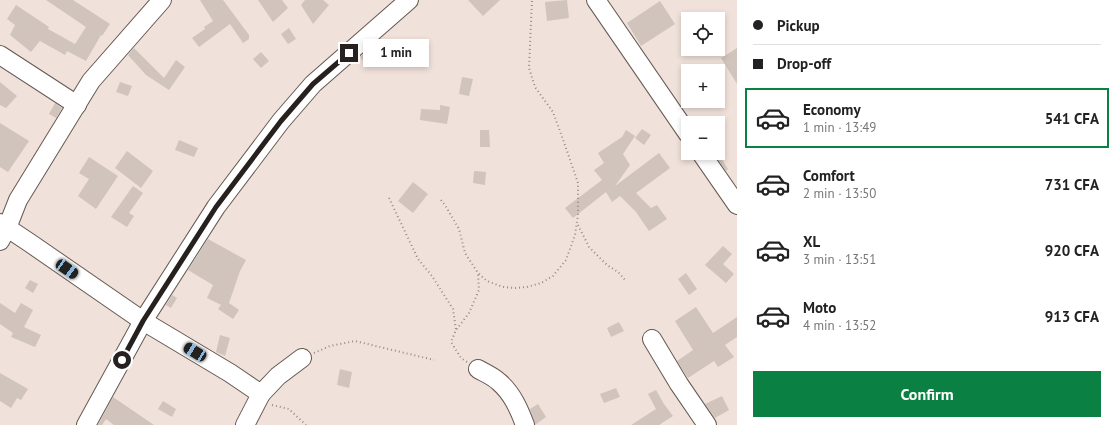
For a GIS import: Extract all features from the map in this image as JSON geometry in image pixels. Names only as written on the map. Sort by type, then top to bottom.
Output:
[{"type":"street","points":[[162,0],[91,81],[18,200],[2,231],[30,243],[143,321],[218,366],[266,399]]},
{"type":"street","points":[[86,425],[143,321],[216,207],[281,121],[313,84],[409,0]]},
{"type":"street","points":[[596,0],[681,124]]},
{"type":"street","points":[[0,55],[78,104]]},
{"type":"street","points":[[706,160],[737,205]]},
{"type":"street","points":[[652,339],[679,384],[707,425]]},
{"type":"street","points":[[245,425],[266,399],[278,376],[302,358]]},
{"type":"street","points":[[478,369],[498,381],[508,390],[515,401],[525,425]]},
{"type":"path","points":[[441,200],[459,229],[464,253],[478,273],[487,281],[503,287],[527,287],[541,283],[553,276],[566,260],[575,235],[577,224],[578,183],[552,112],[535,87],[529,68],[532,0]]},
{"type":"path","points":[[389,198],[418,258],[432,276],[453,309],[456,330]]},
{"type":"path","points":[[577,224],[589,247],[607,265],[618,272],[626,281]]},
{"type":"path","points":[[478,273],[479,290],[469,313],[456,330],[451,342],[461,358],[478,369]]},
{"type":"path","points":[[302,358],[330,346],[355,341],[434,360]]},
{"type":"path","points":[[266,399],[289,409],[306,425]]},
{"type":"building","points":[[46,0],[73,0],[110,24],[102,36],[101,35],[86,61],[67,51],[65,55],[40,41],[31,52],[10,35],[15,25],[7,19],[16,5],[49,27],[48,29],[75,44],[86,27]]},
{"type":"building","points":[[200,0],[223,0],[249,35],[249,39],[243,43],[230,24],[199,47],[192,38],[213,21]]},
{"type":"building","points":[[258,0],[282,0],[288,8],[273,22]]},
{"type":"building","points":[[305,0],[323,0],[329,5],[313,24],[301,5]]},
{"type":"building","points":[[468,0],[500,0],[483,16]]},
{"type":"building","points":[[567,0],[569,18],[547,21],[545,2]]},
{"type":"building","points":[[660,1],[675,24],[641,46],[627,23]]},
{"type":"building","points":[[289,28],[296,39],[288,44],[281,34]]},
{"type":"building","points":[[134,48],[164,78],[176,60],[185,67],[169,90],[146,75],[128,55]]},
{"type":"building","points":[[737,48],[737,84],[721,58]]},
{"type":"building","points":[[367,51],[372,56],[364,62],[360,57]]},
{"type":"building","points":[[261,52],[269,61],[261,68],[253,59]]},
{"type":"building","points":[[462,77],[473,79],[469,96],[459,94]]},
{"type":"building","points":[[0,82],[17,96],[6,108],[0,105]]},
{"type":"building","points":[[120,82],[132,86],[128,96],[116,92]]},
{"type":"building","points":[[55,103],[62,108],[56,118],[49,114]]},
{"type":"building","points":[[440,105],[450,107],[447,124],[420,120],[421,109],[440,110]]},
{"type":"building","points":[[0,123],[29,141],[8,172],[0,167]]},
{"type":"building","points":[[642,129],[651,135],[644,145],[635,138]]},
{"type":"building","points":[[480,130],[489,130],[490,147],[480,147]]},
{"type":"building","points":[[626,130],[635,136],[623,154],[630,165],[615,186],[659,153],[670,168],[636,193],[651,208],[657,205],[667,219],[649,231],[636,212],[620,196],[612,202],[606,192],[573,218],[565,208],[602,180],[594,170],[604,163],[598,153],[622,137]]},
{"type":"building","points":[[179,140],[198,148],[194,157],[175,150]]},
{"type":"building","points":[[127,151],[153,171],[141,188],[115,168]]},
{"type":"building","points":[[89,157],[118,176],[96,209],[78,196],[89,179],[79,173]]},
{"type":"building","points":[[718,160],[722,160],[728,169],[726,171]]},
{"type":"building","points":[[474,171],[486,172],[485,185],[473,183]]},
{"type":"building","points":[[413,182],[428,194],[413,213],[398,201]]},
{"type":"building","points":[[133,186],[143,193],[129,213],[134,216],[127,227],[111,217]]},
{"type":"building","points":[[208,239],[246,260],[240,271],[229,303],[239,310],[233,319],[218,309],[221,305],[207,298],[213,285],[188,270]]},
{"type":"building","points":[[723,246],[732,254],[723,264],[734,274],[726,283],[705,265]]},
{"type":"building","points":[[686,273],[697,289],[689,295],[678,279]]},
{"type":"building","points":[[30,280],[38,284],[33,293],[25,288]]},
{"type":"building","points":[[172,295],[177,298],[171,308],[166,305]]},
{"type":"building","points":[[0,303],[15,313],[21,303],[33,310],[24,327],[41,335],[35,347],[11,337],[13,333],[0,324]]},
{"type":"building","points":[[696,307],[713,333],[737,317],[737,337],[725,345],[734,357],[718,367],[714,361],[688,378],[677,361],[693,350],[675,321]]},
{"type":"building","points":[[619,322],[624,331],[611,337],[607,328]]},
{"type":"building","points":[[220,335],[230,338],[225,356],[216,352]]},
{"type":"building","points":[[340,369],[352,372],[349,388],[337,385]]},
{"type":"building","points":[[0,373],[28,389],[21,400],[17,398],[11,408],[0,401]]},
{"type":"building","points":[[616,388],[620,397],[604,403],[600,394]]},
{"type":"building","points":[[656,390],[673,416],[659,425],[631,425],[656,409],[648,394]]},
{"type":"building","points":[[722,396],[729,410],[715,418],[705,404]]},
{"type":"building","points":[[113,397],[154,425],[114,425],[106,419],[102,425],[98,425]]},
{"type":"building","points":[[163,401],[176,409],[172,417],[158,409]]},
{"type":"building","points":[[538,404],[546,417],[535,425],[530,409]]},
{"type":"route","points":[[122,360],[143,321],[216,207],[281,121],[313,84],[349,53]]}]
